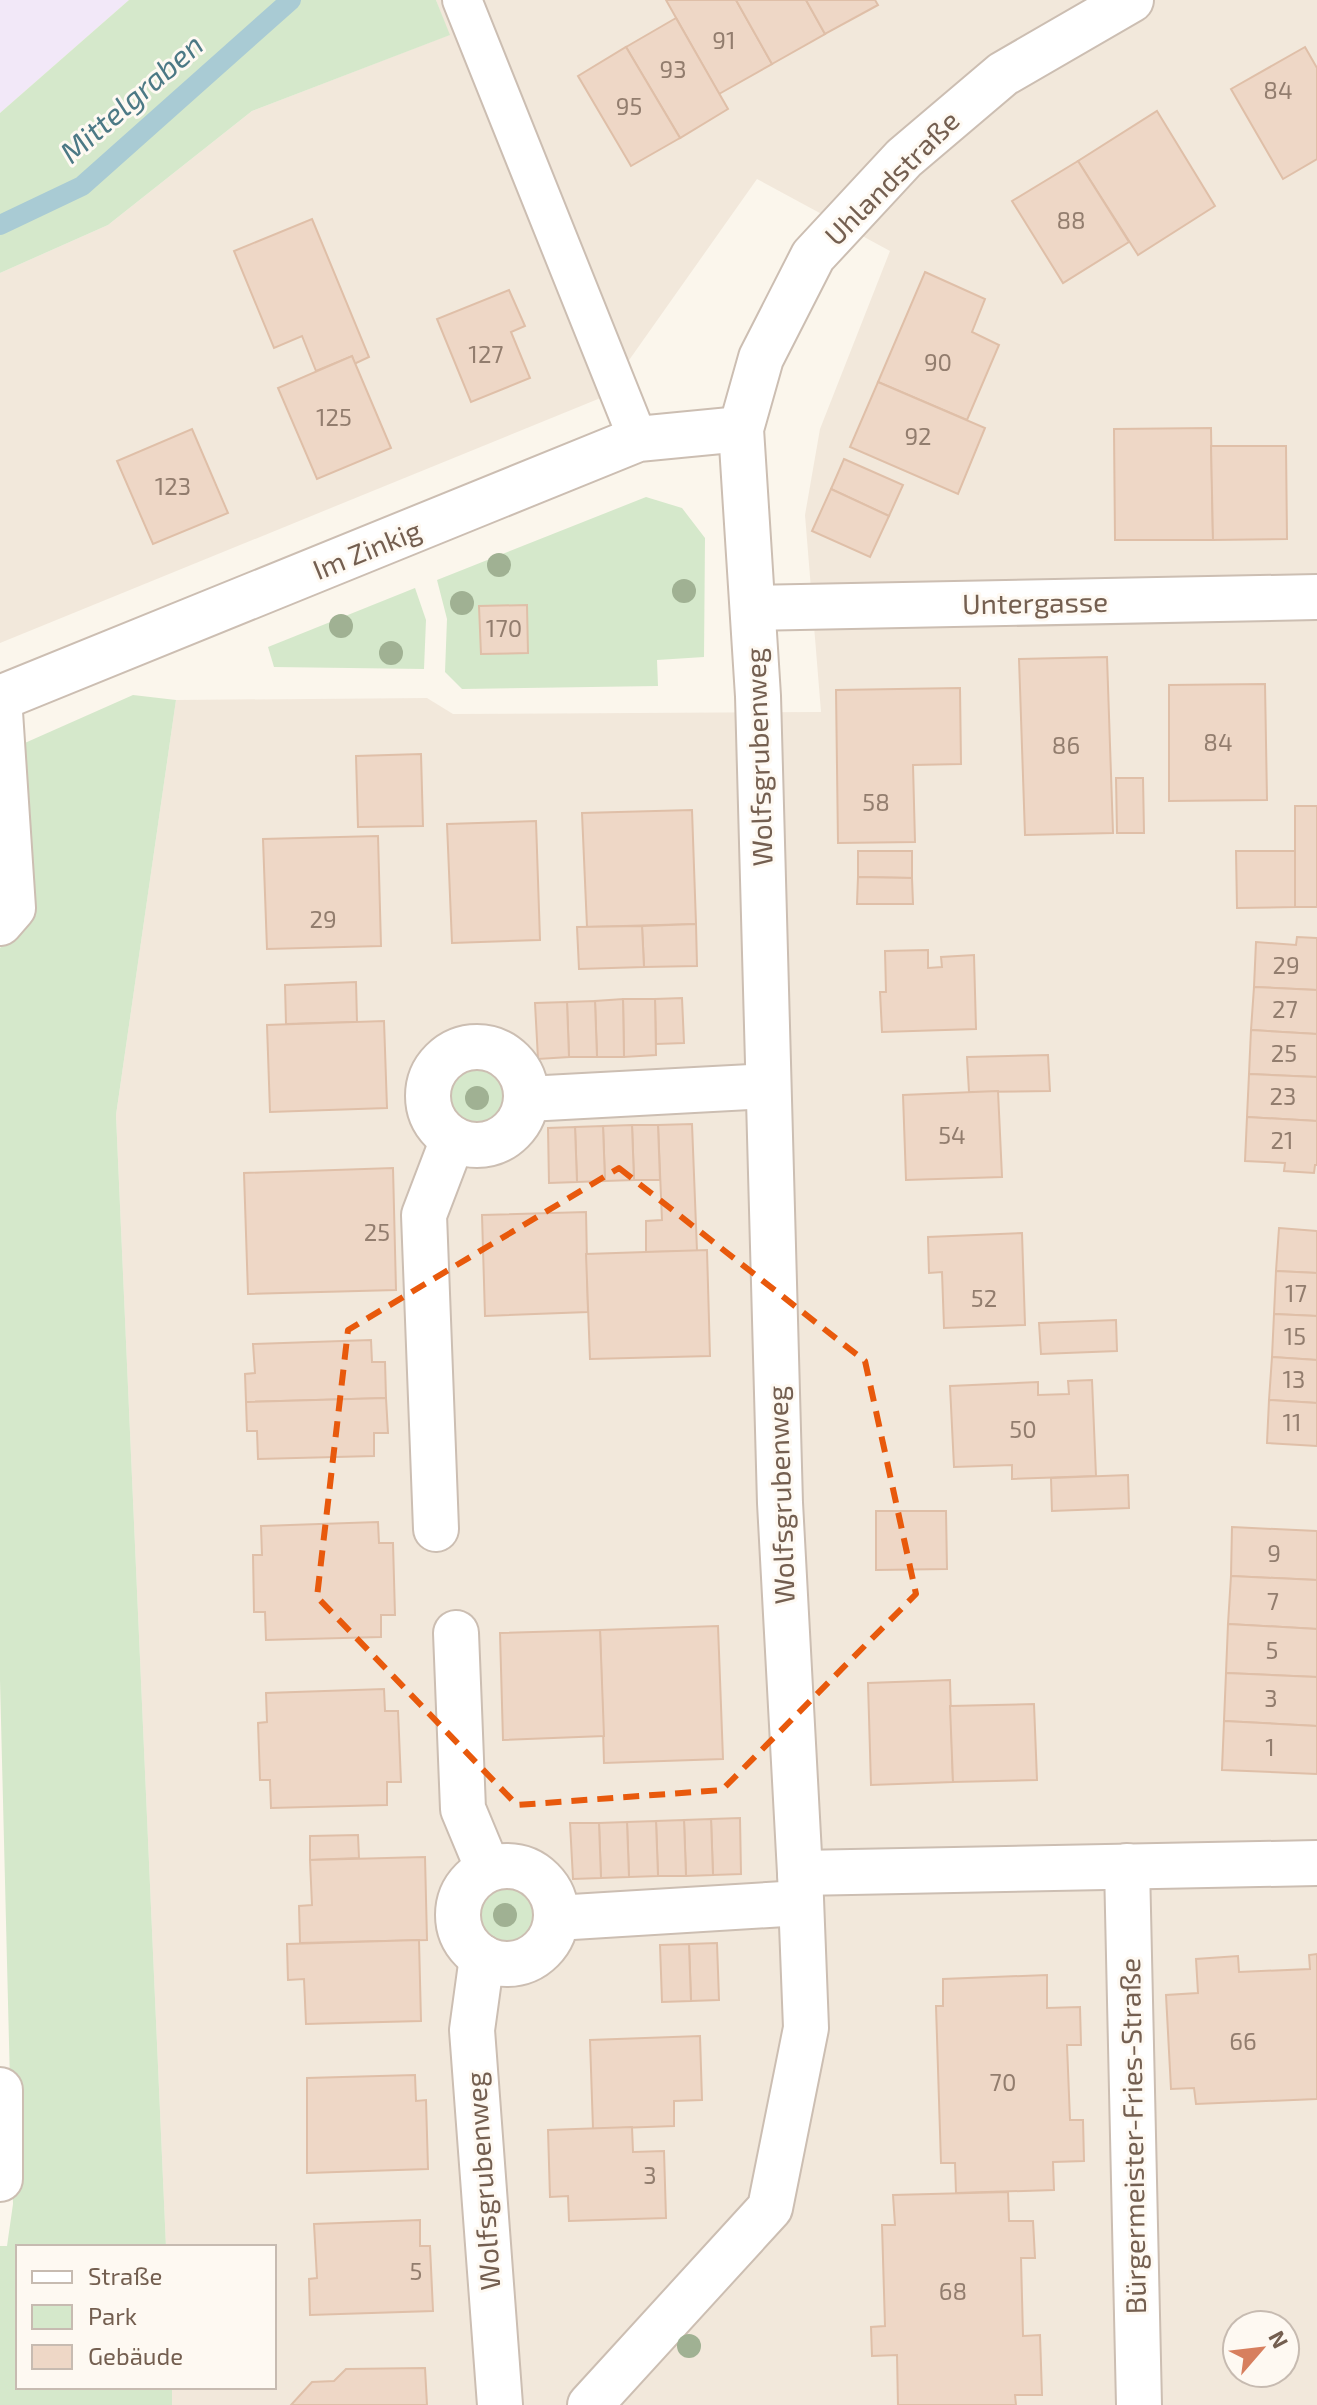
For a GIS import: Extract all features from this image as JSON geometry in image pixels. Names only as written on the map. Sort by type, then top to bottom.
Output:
[{"type":"street","name":"Uhlandstraße","points":[[741,429],[761,358],[813,256],[904,158],[1003,74],[1131,0]]},
{"type":"street","name":"Im Zinkig","points":[[0,698],[638,439],[741,429]]},
{"type":"street","name":"Wolfsgrubenweg","points":[[590,2405],[770,2208],[806,2028],[780,1503],[753,608],[741,429]]},
{"type":"street","name":"Untergasse","points":[[753,608],[1317,597]]},
{"type":"street","points":[[0,712],[13,908],[0,923]]},
{"type":"street","points":[[477,1046],[493,1049],[508,1057],[519,1068],[527,1099],[513,1130],[500,1140],[485,1145],[468,1145],[453,1139],[440,1128],[431,1114],[429,1083],[436,1068],[447,1056],[461,1048],[477,1046]]},
{"type":"street","points":[[527,1099],[768,1086]]},
{"type":"street","points":[[436,1529],[424,1215],[453,1139]]},
{"type":"street","points":[[456,1633],[463,1809],[488,1869]]},
{"type":"street","points":[[556,1918],[800,1888],[1127,1866],[1317,1863]]},
{"type":"street","points":[[504,1865],[521,1867],[536,1874],[548,1886],[556,1918],[553,1934],[530,1959],[514,1964],[497,1963],[482,1957],[461,1934],[458,1904],[474,1877],[504,1865]]},
{"type":"street","name":"Bürgermeister-Fries-Straße","points":[[1127,1866],[1139,2405]]},
{"type":"street","name":"Wolfsgrubenweg","points":[[482,1957],[472,2030],[500,2405]]},
{"type":"street","points":[[0,2090],[0,2179]]},
{"type":"lane","points":[[462,0],[638,439]]},
{"type":"highlighted area","points":[[619,1168],[865,1361],[916,1594],[722,1790],[517,1805],[317,1597],[348,1330]]},
{"type":"shaded area","points":[[0,0],[129,0],[0,113]]},
{"type":"shaded area","points":[[436,0],[1317,0],[1317,2405],[172,2405],[172,2389],[276,2389],[276,2245],[166,2245],[116,1115],[176,700],[427,698],[453,714],[821,712],[805,515],[820,429],[890,251],[757,179],[603,397],[0,643],[0,273],[108,225],[252,111],[449,35]]},
{"type":"green space","points":[[129,0],[436,0],[450,35],[252,111],[108,225],[0,273],[0,113]]},
{"type":"green space","points":[[646,497],[682,508],[705,538],[704,657],[657,660],[658,686],[462,689],[445,672],[447,619],[437,580]]},
{"type":"green space","points":[[415,588],[426,620],[424,669],[274,667],[268,647]]},
{"type":"green space","points":[[133,695],[176,700],[116,1115],[166,2245],[16,2245],[16,2389],[172,2389],[172,2405],[0,2405],[0,2246],[7,2246],[13,2204],[0,1680],[0,948],[29,917],[18,746]]},
{"type":"green space","points":[[477,1046],[504,1054],[518,1068],[526,1095],[518,1122],[504,1136],[477,1144],[450,1136],[436,1122],[428,1095],[436,1068],[450,1054]]},
{"type":"green space","points":[[507,1866],[526,1870],[541,1881],[552,1896],[556,1915],[552,1934],[541,1949],[526,1960],[507,1964],[488,1960],[473,1949],[462,1934],[458,1915],[462,1896],[473,1881],[488,1870]]},
{"type":"building","points":[[666,0],[736,0],[772,64],[719,94]]},
{"type":"building","points":[[736,0],[806,0],[825,34],[772,64]]},
{"type":"building","points":[[806,0],[875,0],[878,5],[825,34]]},
{"type":"building","points":[[676,18],[728,109],[680,138],[626,47]]},
{"type":"building","points":[[626,47],[680,138],[631,166],[578,76]]},
{"type":"building","points":[[1305,47],[1317,68],[1317,159],[1283,179],[1231,89]]},
{"type":"building","points":[[1157,111],[1215,206],[1138,255],[1078,161]]},
{"type":"building","points":[[1078,161],[1129,242],[1063,283],[1012,201]]},
{"type":"building","points":[[312,219],[369,357],[354,364],[352,356],[316,371],[302,336],[274,348],[234,251]]},
{"type":"building","points":[[925,272],[985,299],[972,332],[999,345],[967,420],[878,382]]},
{"type":"building","points":[[509,290],[525,326],[511,332],[530,378],[471,402],[437,319]]},
{"type":"building","points":[[352,356],[391,448],[317,479],[278,388]]},
{"type":"building","points":[[878,382],[985,428],[958,494],[850,447]]},
{"type":"building","points":[[1211,428],[1213,540],[1115,540],[1114,429]]},
{"type":"building","points":[[192,429],[228,513],[153,544],[117,461]]},
{"type":"building","points":[[1211,446],[1286,446],[1287,539],[1213,540]]},
{"type":"building","points":[[844,459],[903,485],[889,516],[831,489]]},
{"type":"building","points":[[831,489],[889,516],[870,557],[812,531]]},
{"type":"building","points":[[527,605],[528,653],[481,654],[479,606]]},
{"type":"building","points":[[1107,657],[1113,833],[1025,835],[1019,659]]},
{"type":"building","points":[[1265,684],[1267,800],[1169,801],[1169,685]]},
{"type":"building","points":[[960,688],[961,764],[913,765],[915,842],[838,843],[836,690]]},
{"type":"building","points":[[421,754],[423,826],[358,827],[356,756]]},
{"type":"building","points":[[1116,778],[1143,778],[1144,833],[1117,833]]},
{"type":"building","points":[[1295,806],[1317,806],[1317,907],[1295,907]]},
{"type":"building","points":[[692,810],[696,924],[587,927],[582,813]]},
{"type":"building","points":[[536,821],[540,940],[452,943],[447,824]]},
{"type":"building","points":[[378,836],[381,946],[267,949],[263,839]]},
{"type":"building","points":[[858,851],[912,851],[912,878],[858,877]]},
{"type":"building","points":[[1236,851],[1295,851],[1295,907],[1237,908]]},
{"type":"building","points":[[858,877],[912,878],[913,904],[857,904]]},
{"type":"building","points":[[696,924],[697,966],[644,967],[642,926]]},
{"type":"building","points":[[642,926],[644,967],[579,969],[577,927]]},
{"type":"building","points":[[1297,937],[1317,938],[1317,990],[1254,987],[1256,942],[1296,945]]},
{"type":"building","points":[[928,950],[928,968],[942,967],[941,957],[974,955],[976,1029],[882,1032],[880,992],[886,992],[885,951]]},
{"type":"building","points":[[356,982],[357,1022],[286,1024],[285,985]]},
{"type":"building","points":[[1254,987],[1317,990],[1317,1034],[1251,1030]]},
{"type":"building","points":[[682,998],[684,1043],[656,1044],[655,999]]},
{"type":"building","points":[[623,999],[655,999],[656,1055],[624,1057]]},
{"type":"building","points":[[623,999],[624,1057],[597,1057],[595,1001]]},
{"type":"building","points":[[595,1001],[597,1057],[569,1057],[567,1002]]},
{"type":"building","points":[[567,1002],[569,1057],[538,1059],[535,1003]]},
{"type":"building","points":[[384,1021],[387,1108],[270,1112],[267,1025]]},
{"type":"building","points":[[1251,1030],[1317,1034],[1317,1077],[1249,1074]]},
{"type":"building","points":[[1048,1055],[1050,1091],[969,1092],[967,1057]]},
{"type":"building","points":[[1249,1074],[1317,1077],[1317,1121],[1247,1117]]},
{"type":"building","points":[[998,1091],[1002,1177],[906,1180],[903,1095]]},
{"type":"building","points":[[1247,1117],[1317,1121],[1317,1165],[1314,1173],[1284,1171],[1285,1163],[1245,1161]]},
{"type":"building","points":[[692,1124],[697,1251],[646,1252],[646,1221],[662,1220],[658,1125]]},
{"type":"building","points":[[632,1125],[658,1125],[660,1180],[634,1180]]},
{"type":"building","points":[[632,1125],[634,1180],[605,1181],[603,1126]]},
{"type":"building","points":[[603,1126],[605,1181],[577,1182],[575,1127]]},
{"type":"building","points":[[575,1127],[577,1182],[549,1183],[548,1128]]},
{"type":"building","points":[[393,1168],[396,1290],[248,1294],[244,1173]]},
{"type":"building","points":[[586,1212],[588,1312],[485,1316],[482,1215]]},
{"type":"building","points":[[1279,1228],[1317,1231],[1317,1273],[1276,1271]]},
{"type":"building","points":[[1022,1233],[1025,1325],[944,1328],[942,1272],[929,1273],[928,1237]]},
{"type":"building","points":[[707,1250],[710,1356],[590,1359],[586,1254]]},
{"type":"building","points":[[1276,1271],[1317,1273],[1317,1316],[1274,1314]]},
{"type":"building","points":[[1274,1314],[1317,1316],[1317,1360],[1272,1357]]},
{"type":"building","points":[[1116,1320],[1117,1351],[1041,1354],[1039,1323]]},
{"type":"building","points":[[371,1340],[372,1362],[385,1362],[386,1398],[246,1402],[245,1374],[255,1373],[253,1344]]},
{"type":"building","points":[[1272,1357],[1317,1360],[1317,1403],[1269,1400]]},
{"type":"building","points":[[1092,1380],[1096,1476],[1012,1479],[1012,1465],[954,1467],[950,1386],[1038,1382],[1038,1395],[1069,1394],[1068,1381]]},
{"type":"building","points":[[386,1398],[388,1433],[374,1433],[374,1456],[258,1459],[257,1431],[247,1431],[246,1402]]},
{"type":"building","points":[[1269,1400],[1317,1403],[1317,1446],[1267,1443]]},
{"type":"building","points":[[1128,1475],[1129,1508],[1052,1511],[1051,1478]]},
{"type":"building","points":[[876,1511],[946,1511],[947,1569],[876,1570]]},
{"type":"building","points":[[378,1522],[379,1543],[393,1543],[395,1615],[381,1615],[381,1637],[266,1640],[265,1612],[254,1612],[253,1555],[262,1555],[261,1526]]},
{"type":"building","points":[[1232,1527],[1317,1531],[1317,1580],[1231,1576]]},
{"type":"building","points":[[1231,1576],[1317,1580],[1317,1629],[1228,1624]]},
{"type":"building","points":[[1228,1624],[1317,1629],[1317,1677],[1226,1673]]},
{"type":"building","points":[[718,1626],[723,1759],[604,1763],[600,1630]]},
{"type":"building","points":[[600,1630],[604,1736],[503,1740],[500,1633]]},
{"type":"building","points":[[1226,1673],[1317,1677],[1317,1726],[1224,1721]]},
{"type":"building","points":[[950,1680],[953,1782],[871,1785],[868,1683]]},
{"type":"building","points":[[384,1689],[385,1711],[398,1711],[401,1782],[387,1782],[387,1805],[271,1808],[270,1780],[260,1780],[258,1723],[267,1722],[266,1693]]},
{"type":"building","points":[[1034,1704],[1037,1780],[953,1782],[950,1706]]},
{"type":"building","points":[[1224,1721],[1317,1726],[1317,1774],[1222,1770]]},
{"type":"building","points":[[740,1818],[741,1874],[713,1875],[711,1819]]},
{"type":"building","points":[[711,1819],[713,1875],[686,1876],[684,1820]]},
{"type":"building","points":[[684,1820],[686,1876],[658,1876],[656,1821]]},
{"type":"building","points":[[656,1821],[658,1876],[629,1877],[627,1822]]},
{"type":"building","points":[[627,1822],[629,1877],[601,1878],[599,1823]]},
{"type":"building","points":[[570,1823],[599,1823],[601,1878],[573,1879]]},
{"type":"building","points":[[358,1835],[359,1858],[310,1860],[310,1836]]},
{"type":"building","points":[[425,1857],[427,1940],[300,1943],[299,1906],[312,1905],[310,1860]]},
{"type":"building","points":[[419,1940],[421,2021],[306,2024],[304,1979],[288,1980],[287,1944]]},
{"type":"building","points":[[717,1943],[719,2000],[691,2001],[689,1944]]},
{"type":"building","points":[[689,1944],[691,2001],[662,2002],[660,1945]]},
{"type":"building","points":[[1317,1954],[1317,2099],[1196,2104],[1194,2088],[1171,2089],[1166,1995],[1198,1993],[1196,1959],[1238,1956],[1239,1972],[1310,1969],[1309,1955]]},
{"type":"building","points":[[1047,1975],[1047,2008],[1080,2007],[1081,2045],[1067,2045],[1070,2120],[1083,2120],[1084,2161],[1053,2162],[1054,2190],[956,2193],[955,2163],[941,2163],[936,2006],[943,2006],[943,1979]]},
{"type":"building","points":[[700,2036],[702,2100],[674,2101],[674,2126],[593,2129],[590,2040]]},
{"type":"building","points":[[415,2075],[416,2101],[426,2100],[428,2169],[307,2173],[307,2078]]},
{"type":"building","points":[[632,2127],[633,2152],[664,2151],[666,2218],[569,2221],[568,2196],[550,2197],[548,2130]]},
{"type":"building","points":[[1008,2192],[1009,2221],[1033,2221],[1035,2258],[1021,2258],[1023,2336],[1040,2335],[1042,2395],[1015,2395],[1016,2405],[898,2405],[897,2355],[872,2356],[871,2327],[885,2326],[882,2225],[895,2225],[893,2195]]},
{"type":"building","points":[[420,2220],[420,2246],[430,2246],[433,2311],[310,2315],[309,2279],[317,2278],[314,2224]]},
{"type":"building","points":[[425,2368],[427,2405],[291,2405],[312,2382],[334,2381],[346,2369]]},
{"type":"waterway","name":"Mittelgraben","points":[[0,225],[82,186],[291,0]]}]
